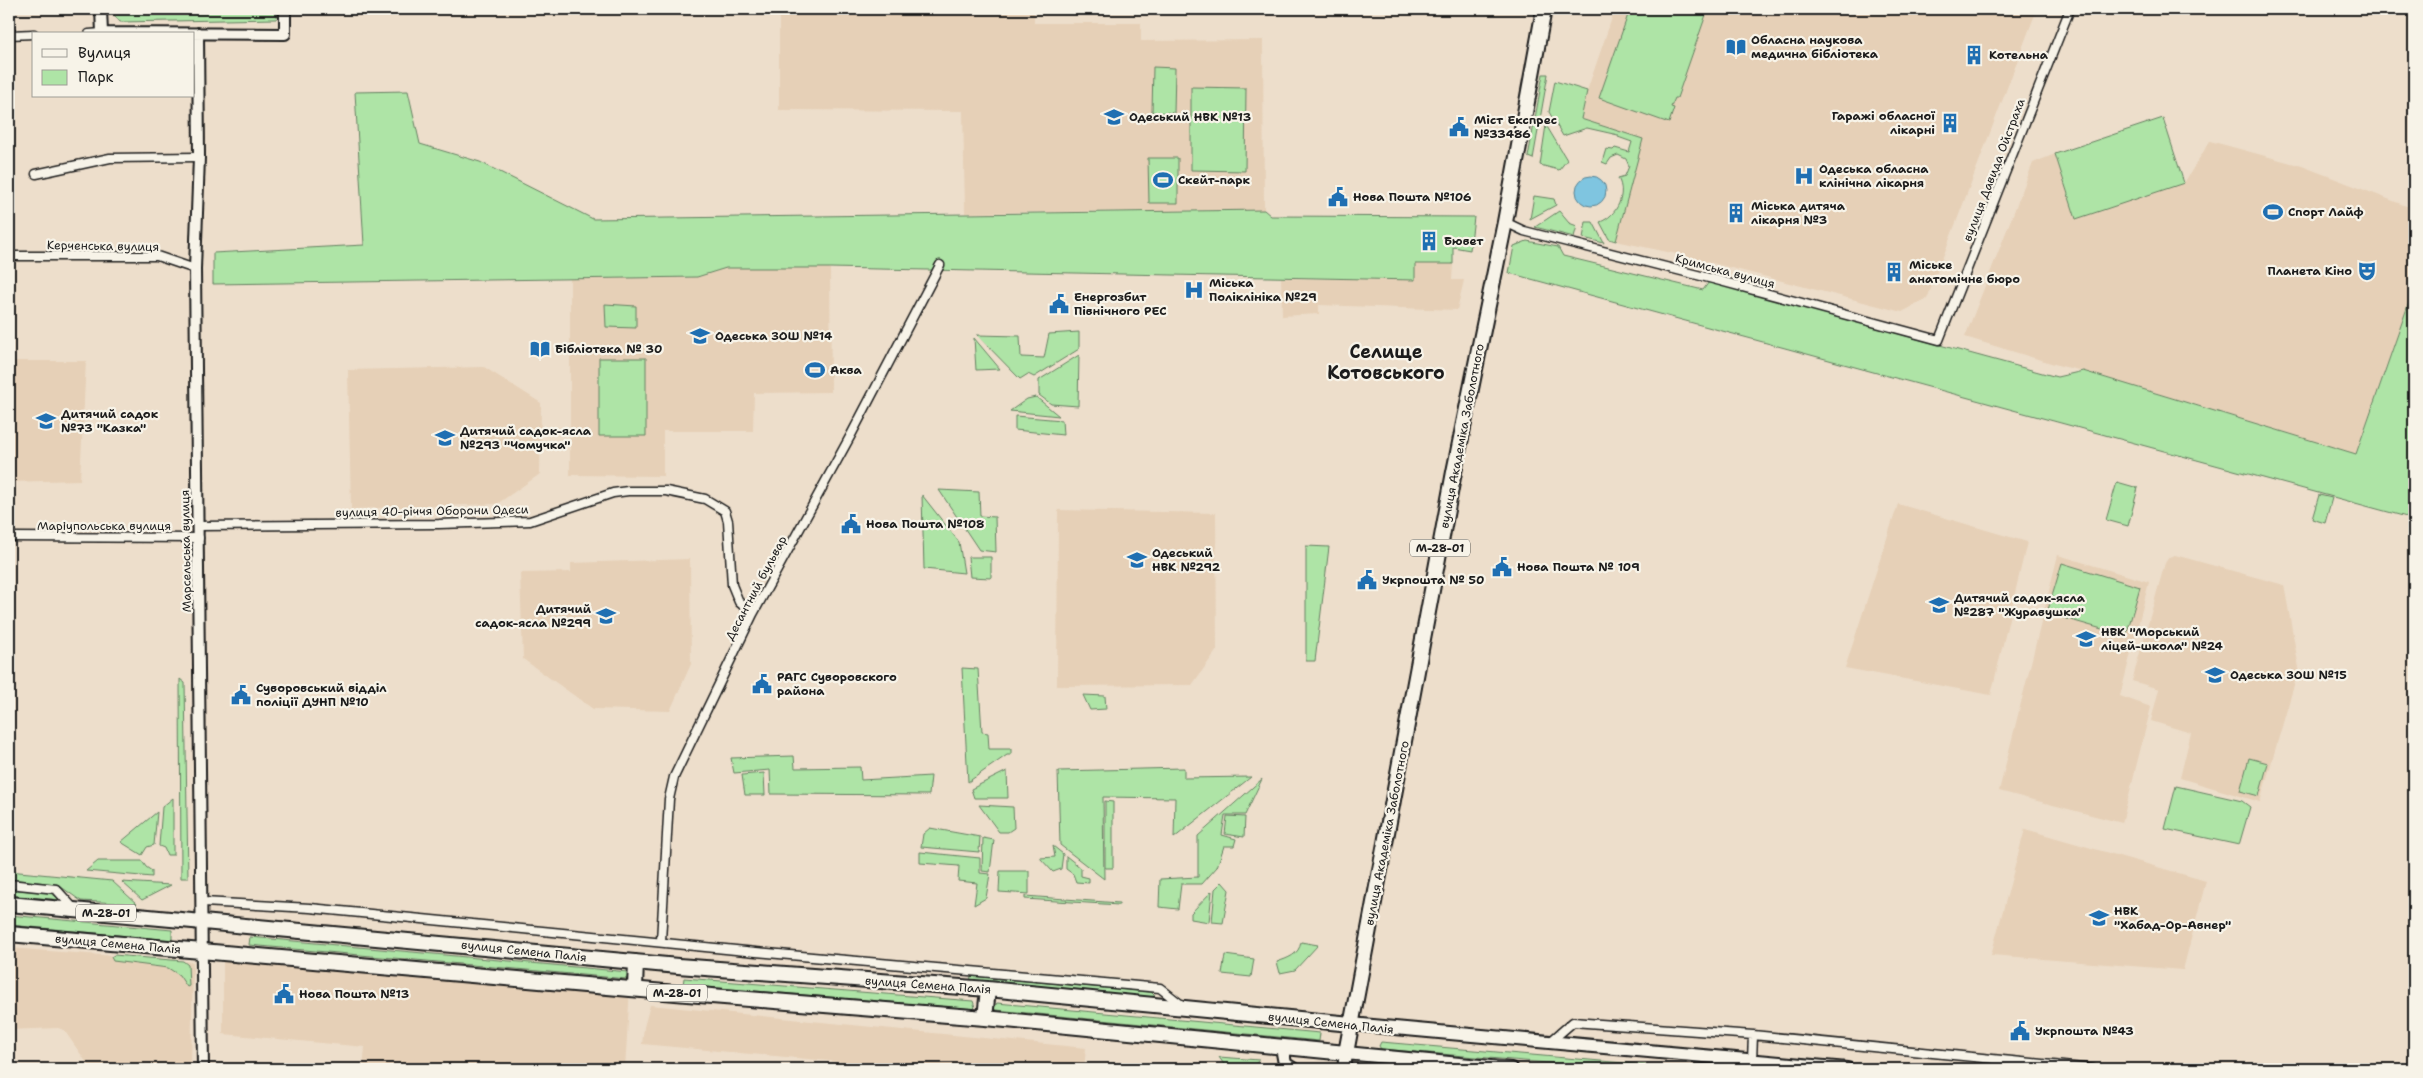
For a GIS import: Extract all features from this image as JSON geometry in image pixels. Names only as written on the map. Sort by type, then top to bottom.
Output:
[{"type":"highway","name":"вулиця Академіка Заболотного","points":[[1346,1053],[1452,481],[1505,222],[1544,9]]},
{"type":"highway","name":"вулиця Семена Палія","points":[[9,904],[636,962],[988,989],[1351,1024]]},
{"type":"highway","name":"вулиця Семена Палія","points":[[9,934],[985,1018],[1346,1053]]},
{"type":"highway","points":[[635,988],[636,962]]},
{"type":"highway","points":[[985,1018],[988,989]]},
{"type":"main road","name":"вулиця Семена Палія","points":[[1351,1024],[1847,1069]]},
{"type":"main road","points":[[1282,1048],[1285,1064],[1293,1069]]},
{"type":"main road","name":"вулиця Семена Палія","points":[[1346,1053],[1511,1069]]},
{"type":"main road","name":"вулиця Академіка Заболотного","points":[[1344,1069],[1346,1053]]},
{"type":"street","points":[[102,9],[102,32]]},
{"type":"street","points":[[198,33],[284,34],[285,9]]},
{"type":"street","name":"вулиця Давида Ойстраха","points":[[1939,340],[2070,9]]},
{"type":"street","name":"Марсельська вулиця","points":[[198,33],[199,156],[195,269],[203,902],[203,1069]]},
{"type":"street","points":[[9,35],[32,34]]},
{"type":"street","points":[[36,174],[110,158],[199,156]]},
{"type":"street","name":"Кримська вулиця","points":[[1505,222],[1533,234],[1721,281],[1939,340]]},
{"type":"street","name":"Керченська вулиця","points":[[9,256],[157,256],[195,269]]},
{"type":"street","name":"Десантний бульвар","points":[[661,942],[671,788],[753,614],[847,444],[940,266]]},
{"type":"street","name":"вулиця 40-річчя Оборони Одеси","points":[[199,526],[439,524],[530,521],[613,493],[666,491],[704,499],[726,510],[732,585],[739,602],[753,614]]},
{"type":"street","name":"Маріупольська вулиця","points":[[9,537],[199,538]]},
{"type":"street","points":[[9,884],[56,889],[75,910]]},
{"type":"street","points":[[203,902],[310,908],[1160,988],[1187,1008]]},
{"type":"street","points":[[1550,1042],[1573,1022],[1753,1035],[2093,1069]]},
{"type":"street","points":[[1752,1061],[1753,1035]]},
{"type":"shaded area","name":"Одеський НВК №13","points":[[779,9],[1034,9],[1034,23],[1141,23],[1141,41],[1263,40],[1264,210],[965,213],[963,111],[779,110]]},
{"type":"shaded area","name":"Одеська обласна клінічна лікарня","points":[[1615,9],[2037,9],[1927,299],[1902,312],[1677,254],[1616,241],[1642,139],[1581,119],[1587,91]]},
{"type":"shaded area","points":[[2210,141],[2302,166],[2414,209],[2414,288],[2356,454],[1965,337],[2033,163],[2055,154],[2076,219],[2184,183]]},
{"type":"shaded area","points":[[1415,264],[1453,264],[1452,280],[1464,280],[1457,310],[1319,305],[1319,314],[1282,316],[1281,278],[1415,280]]},
{"type":"shaded area","name":"Одеська ЗОШ №14","points":[[726,268],[830,268],[831,392],[754,393],[753,431],[663,431],[663,476],[570,475],[570,279],[697,277]]},
{"type":"shaded area","name":"Дитячий садок №73 \"Казка\"","points":[[9,361],[86,361],[80,480],[9,482]]},
{"type":"shaded area","name":"Дитячий садок-ясла №293 \"Чомучка\"","points":[[484,367],[541,403],[540,474],[497,504],[351,509],[348,370]]},
{"type":"shaded area","name":"Дитячий садок-ясла №287 \"Журавушка\"","points":[[1898,504],[2027,542],[1991,695],[1845,668]]},
{"type":"shaded area","name":"Одеський НВК №292","points":[[1058,510],[1216,513],[1217,650],[1192,685],[1057,686]]},
{"type":"shaded area","name":"НВК \"Морський ліцей-школа\" №24","points":[[2058,555],[2149,582],[2120,696],[2151,707],[2122,823],[1999,791]]},
{"type":"shaded area","name":"Одеська ЗОШ №15","points":[[2175,555],[2284,585],[2299,668],[2260,802],[2180,778],[2191,733],[2151,721],[2159,689],[2132,681],[2165,563],[2169,557]]},
{"type":"shaded area","name":"Дитячий садок-ясла №299","points":[[690,559],[691,664],[670,711],[593,709],[523,659],[520,573],[571,572],[571,563]]},
{"type":"shaded area","name":"НВК \"Хабад-Ор-Авнер\"","points":[[2025,829],[2206,881],[2183,970],[1991,955]]},
{"type":"shaded area","points":[[9,948],[193,962],[191,1069],[91,1069],[64,1030],[58,1028],[9,1030]]},
{"type":"shaded area","points":[[223,953],[630,988],[625,1069],[363,1069],[365,1047],[223,1034]]},
{"type":"shaded area","points":[[650,1005],[1086,1048],[1084,1069],[917,1069],[642,1044]]},
{"type":"green space","points":[[109,9],[280,9],[276,19],[120,22]]},
{"type":"green space","points":[[1630,9],[1708,9],[1677,98],[1675,98],[1671,107],[1674,108],[1669,123],[1599,98]]},
{"type":"green space","points":[[1153,67],[1175,68],[1174,113],[1152,112]]},
{"type":"green space","points":[[1543,74],[1548,74],[1533,159],[1528,157]]},
{"type":"green space","points":[[1555,81],[1587,91],[1581,119],[1643,139],[1616,241],[1609,239],[1600,222],[1616,210],[1621,197],[1621,184],[1618,178],[1625,176],[1629,166],[1626,159],[1618,155],[1611,158],[1607,164],[1602,162],[1606,149],[1613,150],[1615,148],[1629,152],[1632,142],[1618,137],[1618,135],[1587,128],[1563,136],[1549,112]]},
{"type":"green space","points":[[1191,87],[1246,88],[1245,171],[1191,170]]},
{"type":"green space","points":[[408,91],[420,144],[480,162],[593,219],[1264,210],[1271,216],[1474,217],[1470,250],[1453,247],[1453,264],[1415,264],[1415,280],[830,268],[726,268],[697,277],[213,284],[213,253],[364,245],[355,92]]},
{"type":"green space","points":[[2163,118],[2184,183],[2076,219],[2055,154]]},
{"type":"green space","points":[[1546,125],[1567,160],[1559,170],[1540,165]]},
{"type":"green space","name":"Скейт-парк","points":[[1148,158],[1178,158],[1178,203],[1149,203]]},
{"type":"green space","points":[[1534,196],[1554,199],[1556,205],[1530,219]]},
{"type":"green space","points":[[1559,211],[1569,223],[1577,226],[1574,237],[1535,227]]},
{"type":"green space","points":[[1586,222],[1593,222],[1604,243],[1583,238]]},
{"type":"green space","points":[[1527,241],[1558,247],[1563,256],[1703,290],[1709,282],[2057,377],[2083,371],[2356,454],[2414,288],[2414,519],[1509,273],[1514,246]]},
{"type":"green space","points":[[605,304],[636,306],[636,328],[606,327]]},
{"type":"green space","points":[[1079,332],[1079,349],[1034,377],[1028,374],[1020,379],[977,335],[1020,336],[1021,357],[1044,358],[1049,334]]},
{"type":"green space","points":[[974,338],[1000,369],[976,370]]},
{"type":"green space","points":[[1079,355],[1078,406],[1051,404],[1039,395],[1039,380]]},
{"type":"green space","points":[[599,358],[646,358],[646,436],[599,436]]},
{"type":"green space","points":[[1036,397],[1059,416],[1010,411],[1027,399]]},
{"type":"green space","points":[[1015,416],[1062,420],[1063,435],[1015,430]]},
{"type":"green space","points":[[2117,482],[2138,488],[2128,526],[2106,520]]},
{"type":"green space","points":[[939,490],[979,492],[980,516],[995,517],[996,552],[979,550]]},
{"type":"green space","points":[[922,495],[959,542],[964,573],[924,569]]},
{"type":"green space","points":[[2319,495],[2332,498],[2325,523],[2312,519]]},
{"type":"green space","points":[[1306,546],[1329,547],[1315,661],[1306,661]]},
{"type":"green space","points":[[968,557],[991,557],[991,578],[970,577]]},
{"type":"green space","points":[[2062,563],[2140,587],[2126,636],[2047,613]]},
{"type":"green space","points":[[962,668],[978,669],[982,732],[988,733],[989,749],[1011,749],[1011,755],[1007,755],[968,782]]},
{"type":"green space","points":[[180,679],[185,683],[188,878],[181,878]]},
{"type":"green space","points":[[1083,695],[1105,696],[1106,709],[1090,710]]},
{"type":"green space","points":[[794,756],[795,768],[860,767],[861,780],[931,776],[929,795],[771,794],[770,770],[734,773],[731,758]]},
{"type":"green space","points":[[2249,758],[2268,763],[2259,796],[2240,791]]},
{"type":"green space","points":[[1184,768],[1184,778],[1251,777],[1174,838],[1175,798],[1103,797],[1104,879],[1060,845],[1058,771]]},
{"type":"green space","points":[[1007,771],[1008,798],[974,798],[971,789]]},
{"type":"green space","points":[[764,773],[765,795],[745,795],[742,775]]},
{"type":"green space","points":[[1262,779],[1245,815],[1225,815],[1222,835],[1236,839],[1234,846],[1224,846],[1217,867],[1202,884],[1181,884],[1178,909],[1159,907],[1160,879],[1198,877],[1198,836]]},
{"type":"green space","points":[[2176,786],[2242,801],[2250,807],[2239,845],[2165,829]]},
{"type":"green space","points":[[173,798],[173,855],[167,855],[164,848],[159,846],[162,807]]},
{"type":"green space","points":[[1105,801],[1113,802],[1113,868],[1105,868]]},
{"type":"green space","points":[[979,805],[1013,807],[1014,828],[1008,832],[999,832]]},
{"type":"green space","points":[[157,812],[154,845],[147,847],[142,855],[121,842]]},
{"type":"green space","points":[[1227,816],[1245,817],[1244,837],[1225,834]]},
{"type":"green space","points":[[930,828],[980,837],[979,852],[921,847],[923,834]]},
{"type":"green space","points":[[983,838],[994,840],[990,872],[982,871]]},
{"type":"green space","points":[[1053,846],[1063,854],[1061,869],[1053,872],[1040,858],[1055,857]]},
{"type":"green space","points":[[920,852],[980,858],[980,873],[990,874],[986,898],[974,905],[977,883],[958,881],[959,866],[920,863]]},
{"type":"green space","points":[[1066,856],[1081,868],[1081,876],[1089,878],[1089,883],[1076,882],[1073,874],[1066,869]]},
{"type":"green space","points":[[98,861],[142,861],[152,871],[152,877],[86,871]]},
{"type":"green space","points":[[9,871],[112,881],[137,904],[81,901],[57,884],[9,879]]},
{"type":"green space","points":[[1000,871],[1029,871],[1029,894],[999,892]]},
{"type":"green space","points":[[122,882],[171,885],[142,900]]},
{"type":"green space","points":[[1222,882],[1229,890],[1223,923],[1212,922],[1215,889]]},
{"type":"green space","points":[[9,889],[51,893],[61,900],[9,895]]},
{"type":"green space","points":[[1212,891],[1209,922],[1191,919],[1191,913]]},
{"type":"green space","points":[[1025,896],[1119,903],[1119,905],[1025,899]]},
{"type":"green space","points":[[9,915],[172,930],[172,940],[9,925]]},
{"type":"green space","points":[[250,937],[628,972],[627,979],[249,945]]},
{"type":"green space","points":[[1301,942],[1318,945],[1295,970],[1280,973],[1277,962],[1295,953]]},
{"type":"green space","points":[[114,955],[183,961],[188,965],[189,986],[187,987],[179,975],[168,968],[113,961],[111,957]]},
{"type":"green space","points":[[1225,955],[1254,959],[1251,977],[1222,974]]},
{"type":"green space","points":[[971,976],[1151,992],[1155,996],[1142,998],[970,983]]},
{"type":"green space","points":[[684,978],[973,1001],[975,1007],[973,1009],[683,985]]},
{"type":"green space","points":[[997,1003],[1320,1033],[1319,1041],[996,1010],[994,1008]]},
{"type":"green space","points":[[1381,1042],[1696,1069],[1619,1069],[1381,1049],[1379,1046]]},
{"type":"green space","points":[[1219,1057],[1259,1060],[1252,1068],[1225,1066]]},
{"type":"water","points":[[1591,176],[1601,181],[1606,191],[1601,201],[1591,206],[1581,201],[1576,191],[1581,181]]},
{"type":"place","name":"Обласна наукова медична бібліотека","points":[[1736,47]]},
{"type":"place","name":"Котельна","points":[[1974,55]]},
{"type":"place","name":"Одеський НВК №13","points":[[1114,117]]},
{"type":"place","name":"Гаражі обласної лікарні","points":[[1950,123]]},
{"type":"place","name":"Міст Експрес №33486","points":[[1459,127]]},
{"type":"place","name":"Одеська обласна клінічна лікарня","points":[[1804,176]]},
{"type":"place","name":"Скейт-парк","points":[[1163,180]]},
{"type":"place","name":"Нова Пошта №106","points":[[1338,197]]},
{"type":"place","name":"Спорт Лайф","points":[[2273,212]]},
{"type":"place","name":"Міська дитяча лікарня №3","points":[[1736,213]]},
{"type":"place","name":"Бювет","points":[[1429,241]]},
{"type":"place","name":"Планета Кіно","points":[[2367,271]]},
{"type":"place","name":"Міське анатомічне бюро","points":[[1894,272]]},
{"type":"place","name":"Міська Поліклініка №29","points":[[1194,290]]},
{"type":"place","name":"Енергозбит Північного РЕС","points":[[1059,304]]},
{"type":"place","name":"Одеська ЗОШ №14","points":[[700,336]]},
{"type":"place","name":"Бібліотека № 30","points":[[540,349]]},
{"type":"place","name":"Аква","points":[[815,370]]},
{"type":"place","name":"Дитячий садок №73 \"Казка\"","points":[[46,421]]},
{"type":"place","name":"Дитячий садок-ясла №293 \"Чомучка\"","points":[[445,438]]},
{"type":"place","name":"Нова Пошта №108","points":[[851,524]]},
{"type":"place","name":"Одеський НВК №292","points":[[1137,560]]},
{"type":"place","name":"Нова Пошта № 109","points":[[1502,567]]},
{"type":"place","name":"Укрпошта № 50","points":[[1367,580]]},
{"type":"place","name":"Дитячий садок-ясла №287 \"Журавушка\"","points":[[1939,605]]},
{"type":"place","name":"Дитячий садок-ясла №299","points":[[606,616]]},
{"type":"place","name":"НВК \"Морський ліцей-школа\" №24","points":[[2086,639]]},
{"type":"place","name":"Одеська ЗОШ №15","points":[[2215,675]]},
{"type":"place","name":"РАГС Суворовского района","points":[[762,684]]},
{"type":"place","name":"Суворовський відділ поліції ДУНП №10","points":[[241,695]]},
{"type":"place","name":"НВК \"Хабад-Ор-Авнер\"","points":[[2099,918]]},
{"type":"place","name":"Нова Пошта №13","points":[[284,994]]},
{"type":"place","name":"Укрпошта №43","points":[[2020,1031]]},
{"type":"district","name":"Селище Котовського","points":[[1386,362]]}]
